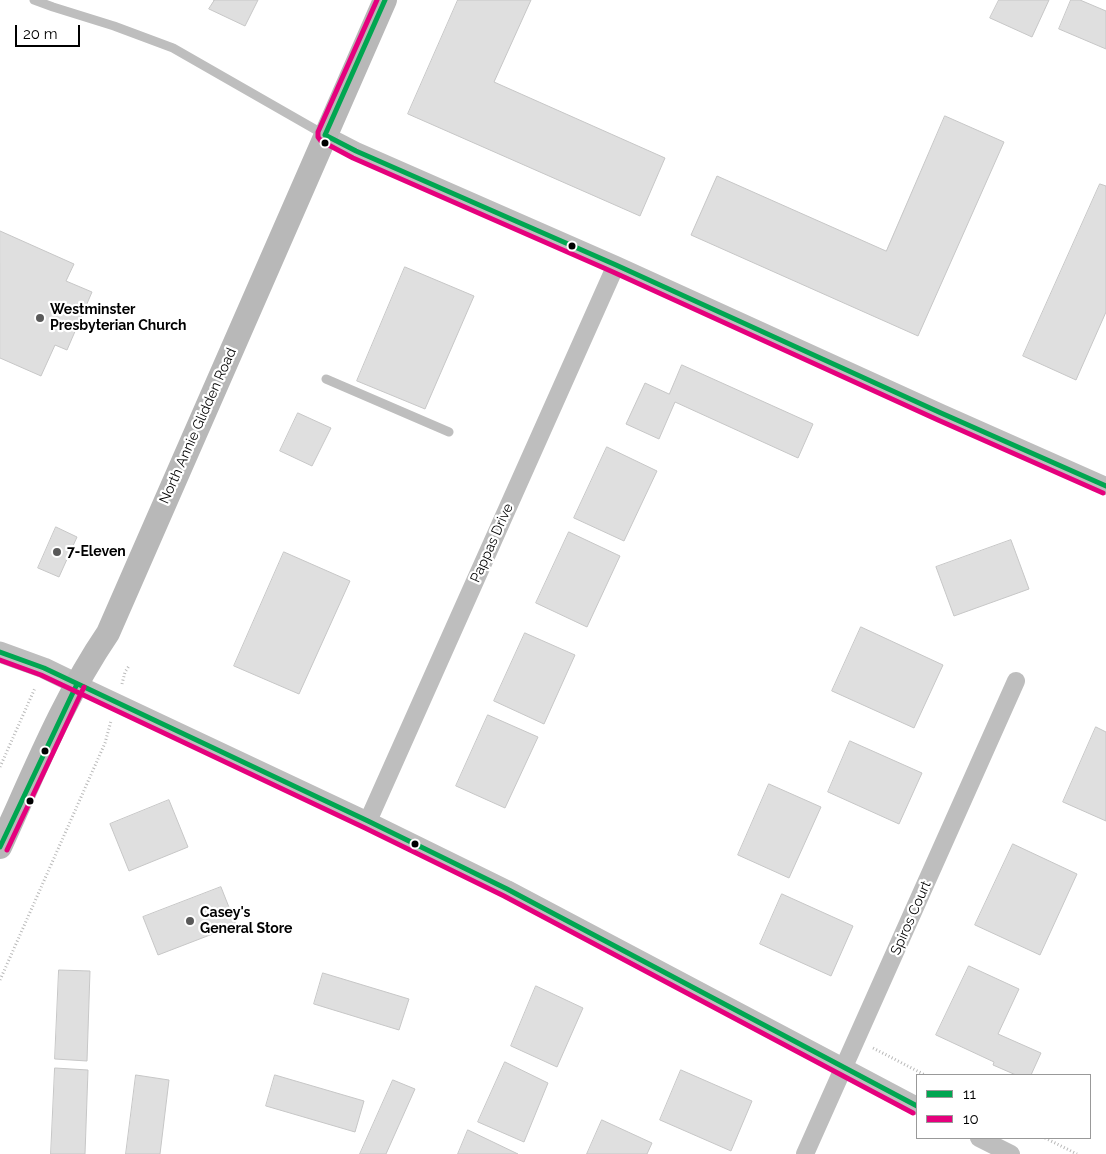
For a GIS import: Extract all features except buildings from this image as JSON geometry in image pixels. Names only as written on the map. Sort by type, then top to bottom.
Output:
[{"type":"main road","name":"North Annie Glidden Road","points":[[0,847],[44,750],[77,684],[90,659],[108,633],[385,0]]},
{"type":"street","points":[[325,135],[356,151],[616,265],[1106,486]]},
{"type":"street","name":"Pappas Drive","points":[[368,821],[616,265]]},
{"type":"street","points":[[0,652],[44,668],[507,889],[916,1105]]},
{"type":"street","name":"Spiros Court","points":[[806,1154],[1016,681]]},
{"type":"street","points":[[981,1139],[1011,1154]]},
{"type":"lane","points":[[34,0],[53,8],[114,26],[173,48],[325,135]]},
{"type":"lane","points":[[326,379],[449,432]]},
{"type":"path","points":[[0,980],[104,743],[129,666]]},
{"type":"path","points":[[0,767],[44,668]]},
{"type":"path","points":[[857,1039],[923,1074]]},
{"type":"path","points":[[1047,1139],[1077,1154]]},
{"type":"transit line","name":"10","points":[[377,0],[318,132],[318,137],[321,141],[353,158],[613,272],[1103,493]]},
{"type":"transit line","name":"11","points":[[385,0],[325,135],[356,151],[616,265],[1106,486]]},
{"type":"transit line","name":"11","points":[[0,652],[44,668],[507,889],[916,1105]]},
{"type":"transit line","name":"10","points":[[0,660],[41,675],[504,896],[913,1113]]},
{"type":"transit line","name":"11","points":[[0,847],[77,684]]},
{"type":"transit line","name":"10","points":[[7,850],[84,687]]},
{"type":"place","name":"Westminster Presbyterian Church","points":[[40,318]]},
{"type":"place","name":"7-Eleven","points":[[57,552]]},
{"type":"place","name":"Casey's General Store","points":[[190,921]]}]
